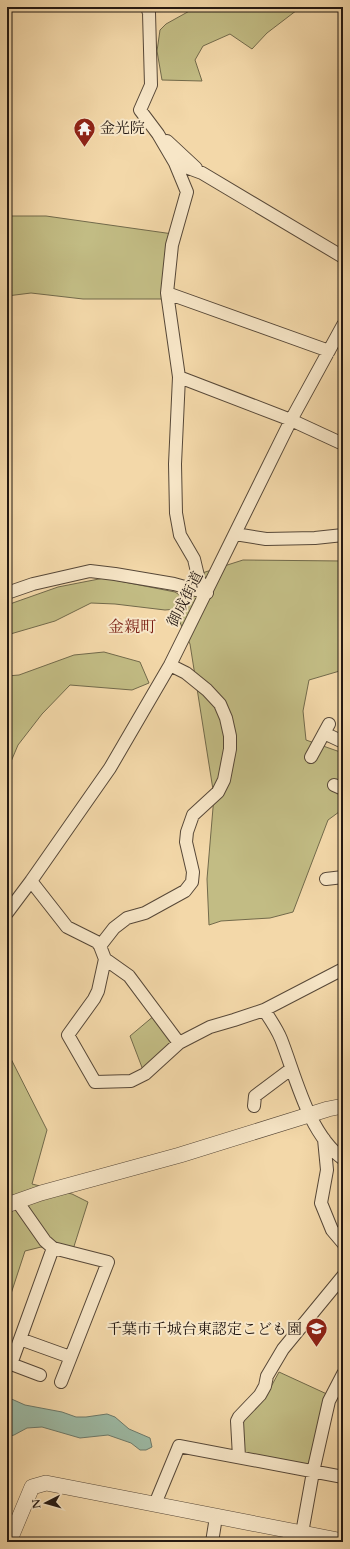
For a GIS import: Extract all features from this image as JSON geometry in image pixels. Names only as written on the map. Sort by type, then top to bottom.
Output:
[{"type":"street","points":[[147,7],[149,13],[152,85],[140,110],[158,134],[175,163],[186,192],[172,245],[167,293],[179,377],[175,464],[176,513],[180,535],[194,559],[199,580],[207,593]]},
{"type":"street","points":[[158,134],[202,173]]},
{"type":"street","points":[[175,163],[202,173],[343,257]]},
{"type":"street","points":[[167,293],[329,351]]},
{"type":"street","name":"御成街道","points":[[7,913],[110,768],[170,665],[292,420],[343,325]]},
{"type":"street","points":[[179,377],[292,420],[343,444]]},
{"type":"street","points":[[235,534],[266,539],[315,538],[343,535]]},
{"type":"street","points":[[7,594],[33,584],[90,571],[167,583],[207,593]]},
{"type":"street","points":[[100,946],[114,928],[127,918],[145,913],[185,891],[192,882],[193,872],[186,842],[187,832],[194,815],[218,792],[224,780],[230,749],[230,736],[226,718],[220,704],[207,690],[186,673],[170,665]]},
{"type":"street","points":[[311,757],[326,728],[343,742]]},
{"type":"street","points":[[326,879],[343,877]]},
{"type":"street","points":[[31,881],[68,927],[97,942],[105,959],[98,991],[94,999],[68,1035],[95,1082],[131,1081],[145,1074],[179,1043],[210,1027],[264,1010],[343,970]]},
{"type":"street","points":[[105,959],[129,976],[179,1043]]},
{"type":"street","points":[[264,1010],[280,1037],[302,1101],[324,1139],[343,1159]]},
{"type":"street","points":[[254,1106],[255,1096],[291,1068]]},
{"type":"street","points":[[61,1382],[108,1262],[53,1248],[12,1203],[41,1193],[180,1155],[310,1114],[343,1106]]},
{"type":"street","points":[[324,1139],[327,1170],[321,1203],[332,1230],[343,1243]]},
{"type":"street","points":[[40,1375],[11,1364],[53,1248]]},
{"type":"street","points":[[238,1457],[237,1421],[239,1417],[260,1395],[265,1386],[267,1376],[283,1349],[343,1276]]},
{"type":"street","points":[[20,1339],[70,1357]]},
{"type":"street","points":[[302,1532],[313,1472],[329,1400],[343,1374]]},
{"type":"street","points":[[155,1504],[179,1446],[343,1477]]},
{"type":"street","points":[[9,1542],[32,1487],[46,1483],[343,1541]]},
{"type":"street","points":[[212,1542],[216,1517]]},
{"type":"shaded area","points":[[200,7],[301,7],[267,33],[252,49],[230,34],[203,46],[195,60],[202,81],[162,80],[157,51],[160,30],[166,24],[193,9]]},
{"type":"shaded area","points":[[7,216],[46,216],[173,234],[164,299],[83,299],[31,293],[7,296]]},
{"type":"shaded area","points":[[243,560],[343,561],[343,670],[309,680],[303,711],[306,740],[343,753],[343,809],[328,820],[293,912],[270,918],[221,921],[209,925],[207,879],[214,796],[190,644],[177,616],[178,609],[165,610],[115,604],[91,603],[55,621],[7,635],[7,605],[58,587],[104,578],[175,592],[181,596],[199,574]]},
{"type":"shaded area","points":[[104,652],[140,662],[149,683],[132,690],[70,685],[42,714],[18,745],[7,771],[7,676],[19,675],[74,655]]},
{"type":"shaded area","points":[[155,1015],[175,1044],[143,1070],[130,1036]]},
{"type":"shaded area","points":[[7,1051],[47,1130],[32,1184],[72,1194],[88,1202],[70,1259],[41,1247],[25,1251],[7,1306]]},
{"type":"shaded area","points":[[279,1372],[329,1395],[310,1462],[305,1465],[243,1452],[242,1422],[266,1396]]},
{"type":"shaded area","points":[[7,1397],[25,1405],[62,1412],[76,1417],[107,1414],[115,1417],[129,1429],[150,1438],[152,1447],[146,1450],[140,1450],[131,1443],[108,1435],[80,1438],[42,1427],[27,1428],[7,1437]]},
{"type":"place","name":"金光院","points":[[84,148]]},
{"type":"place","name":"千葉市千城台東認定こども園","points":[[317,1348]]},
{"type":"district","name":"金親町","points":[[132,626]]}]
